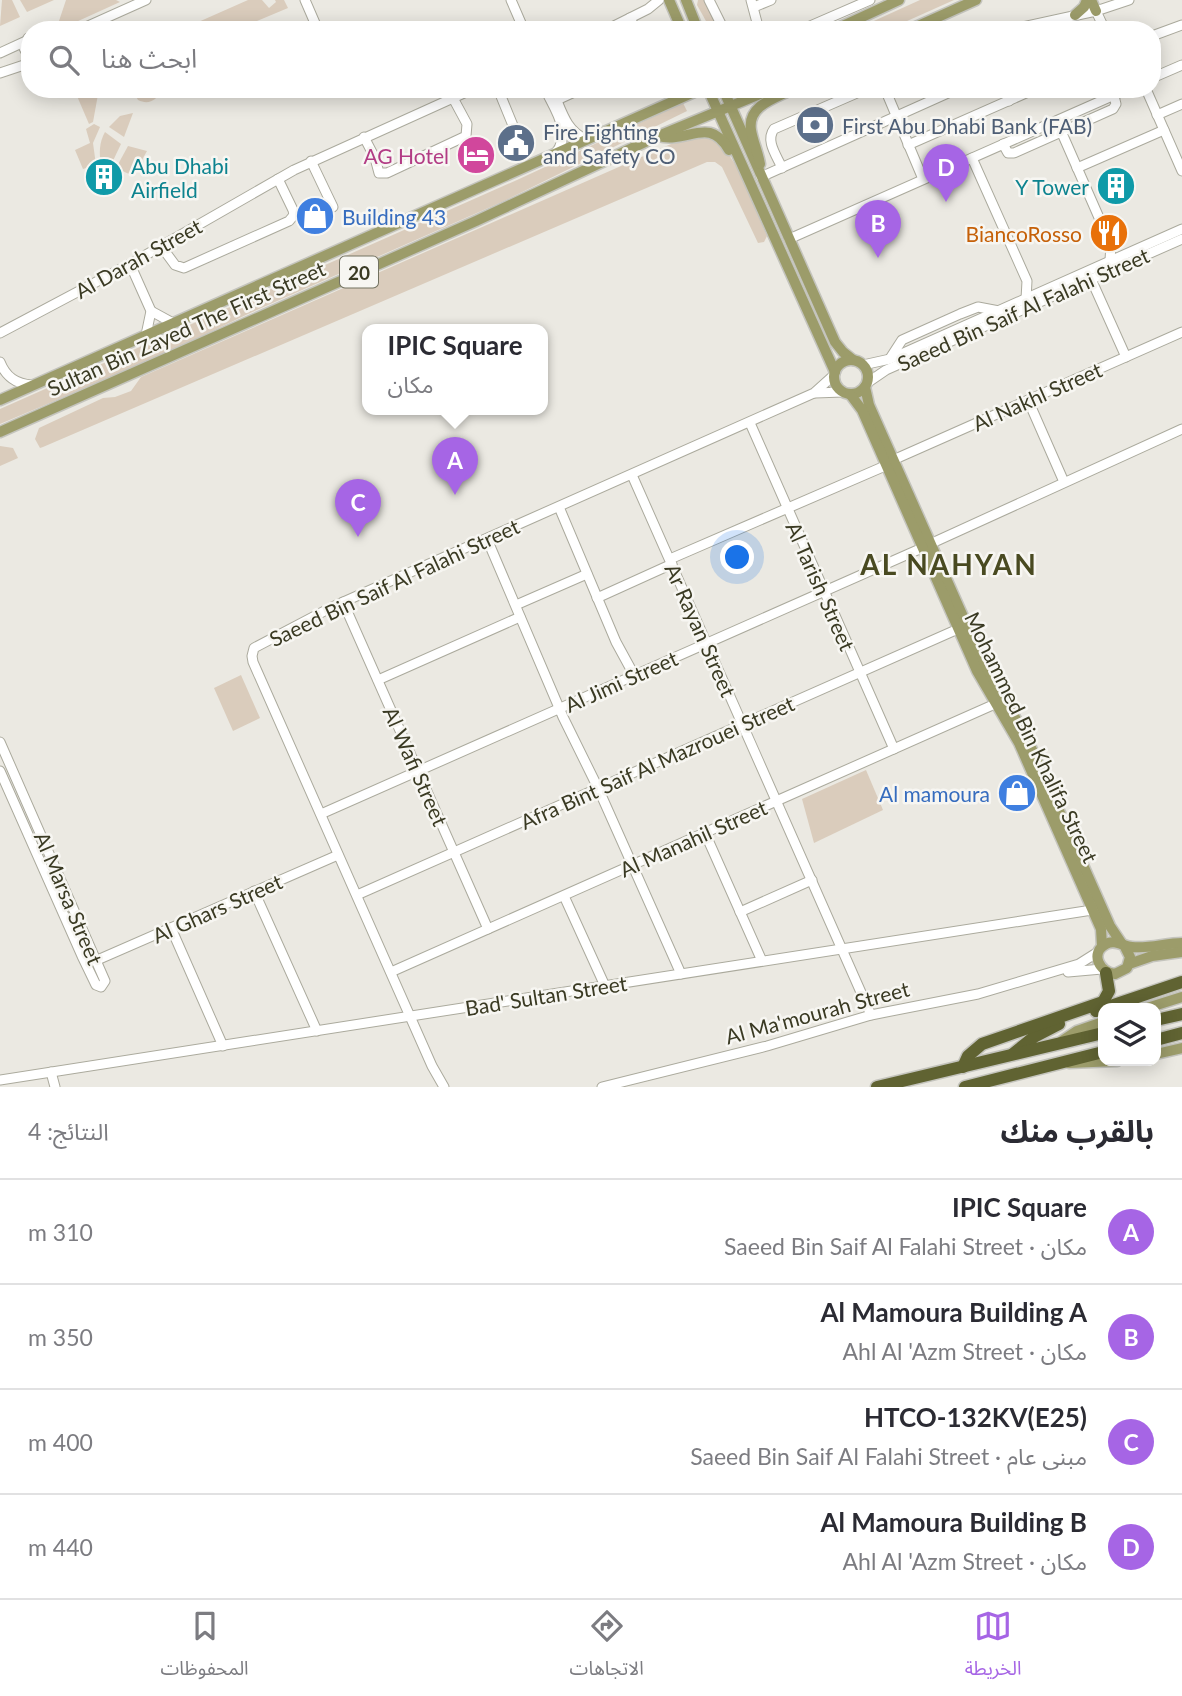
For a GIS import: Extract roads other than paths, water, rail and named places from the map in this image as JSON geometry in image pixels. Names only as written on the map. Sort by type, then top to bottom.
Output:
[{"type":"highway","points":[[963,1067],[972,1051],[982,1044],[1103,1002],[1109,991],[1104,971]]},
{"type":"highway","points":[[1011,1055],[1052,1026],[1182,982]]},
{"type":"highway","points":[[1161,1019],[1182,1014]]},
{"type":"highway","points":[[1161,1039],[1182,1033]]},
{"type":"highway","points":[[877,1087],[1098,1034]]},
{"type":"highway","points":[[965,1087],[1098,1053]]},
{"type":"main road","points":[[669,0],[678,21]]},
{"type":"main road","points":[[854,21],[900,0]]},
{"type":"main road","points":[[929,21],[976,0]]},
{"type":"main road","points":[[1075,15],[1091,4]]},
{"type":"main road","points":[[650,112],[667,98]]},
{"type":"main road","name":"Sultan Bin Zayed The First Street","points":[[0,400],[681,98]]},
{"type":"main road","points":[[712,98],[718,111],[756,180],[789,239],[835,342],[867,371],[866,385],[858,392],[846,393],[836,384],[835,373],[756,180],[727,98]]},
{"type":"main road","name":"Sultan Bin Zayed The First Street","points":[[0,432],[476,221],[658,136],[750,98]]},
{"type":"main road","points":[[756,180],[759,154],[751,130],[752,117],[763,104],[775,98]]},
{"type":"main road","points":[[658,136],[674,138],[703,131],[713,133],[722,139],[741,171],[756,180]]},
{"type":"main road","points":[[835,373],[844,361],[858,363]]},
{"type":"main road","name":"Mohammed Bin Khalifa Street","points":[[866,385],[869,405],[889,463]]},
{"type":"main road","name":"Mohammed Bin Khalifa Street","points":[[846,393],[861,408],[889,463],[989,675],[1025,734],[1110,926],[1123,944]]},
{"type":"main road","name":"Mohammed Bin Khalifa Street","points":[[926,546],[958,629],[995,704],[1018,743],[1103,935],[1100,949]]},
{"type":"main road","points":[[1182,943],[1139,947],[1108,943],[1100,949],[1097,959],[1104,971],[1120,973],[1129,964],[1152,956],[1182,952]]},
{"type":"main road","points":[[1123,944],[1128,950],[1129,964]]},
{"type":"main road","points":[[1161,1004],[1182,997]]},
{"type":"main road","points":[[1058,1044],[1077,1031],[1098,1024]]},
{"type":"main road","points":[[1161,1053],[1182,1048]]},
{"type":"main road","points":[[1063,1062],[1098,1063]]},
{"type":"street","points":[[99,21],[146,0]]},
{"type":"street","points":[[305,0],[313,21]]},
{"type":"street","points":[[511,0],[520,21]]},
{"type":"street","points":[[624,21],[659,0]]},
{"type":"street","points":[[709,0],[720,21]]},
{"type":"street","points":[[757,21],[752,4],[771,0]]},
{"type":"street","points":[[822,21],[870,0]]},
{"type":"street","points":[[1100,21],[1091,4],[1129,0]]},
{"type":"street","points":[[1049,21],[1075,15]]},
{"type":"street","points":[[1161,33],[1182,25]]},
{"type":"street","points":[[0,53],[21,42]]},
{"type":"street","points":[[0,73],[21,65]]},
{"type":"street","points":[[1161,74],[1182,65]]},
{"type":"street","points":[[364,137],[379,173],[385,174],[463,139],[468,128],[453,98]]},
{"type":"street","name":"Al Darah Street","points":[[0,332],[130,264],[278,178],[453,98]]},
{"type":"street","points":[[502,98],[514,128]]},
{"type":"street","points":[[556,98],[568,126],[586,139]]},
{"type":"street","points":[[555,154],[561,146],[564,132],[556,98]]},
{"type":"street","points":[[782,168],[770,140],[774,129],[845,98]]},
{"type":"street","points":[[889,98],[923,179]]},
{"type":"street","points":[[756,180],[938,98]]},
{"type":"street","points":[[908,145],[1016,98]]},
{"type":"street","points":[[789,239],[1109,98]]},
{"type":"street","points":[[1003,144],[1006,151],[1012,153],[1113,109],[1116,104],[1114,98]]},
{"type":"street","points":[[1150,98],[1164,130],[1178,149],[1182,171]]},
{"type":"street","points":[[1157,115],[1182,104]]},
{"type":"street","points":[[1077,168],[1164,130]]},
{"type":"street","points":[[1061,131],[1111,246],[1111,261]]},
{"type":"street","points":[[972,158],[1027,281],[1027,299]]},
{"type":"street","points":[[311,161],[333,207]]},
{"type":"street","points":[[161,246],[175,265],[184,268],[289,221],[294,215],[293,210],[278,178]]},
{"type":"street","name":"Saeed Bin Saif Al Falahi Street","points":[[858,363],[890,359],[902,340],[960,314],[978,307],[999,311],[1182,229]]},
{"type":"street","name":"Saeed Bin Saif Al Falahi Street","points":[[866,385],[886,370],[1182,239]]},
{"type":"street","points":[[1111,246],[1124,255]]},
{"type":"street","points":[[130,264],[151,311],[146,335]]},
{"type":"street","points":[[1091,279],[1126,357]]},
{"type":"street","points":[[1027,281],[1041,292]]},
{"type":"street","points":[[151,311],[173,323]]},
{"type":"street","name":"Al Nakhl Street","points":[[597,598],[787,508],[1182,332]]},
{"type":"street","points":[[0,362],[11,378],[34,385]]},
{"type":"street","name":"Saeed Bin Saif Al Falahi Street","points":[[441,1085],[253,662],[252,652],[256,646],[343,602],[814,393],[835,373]]},
{"type":"street","name":"Saeed Bin Saif Al Falahi Street","points":[[814,393],[846,393]]},
{"type":"street","points":[[1028,400],[1064,482]]},
{"type":"street","name":"Al Tarish Street","points":[[750,423],[894,749]]},
{"type":"street","name":"Al Jimi Street","points":[[321,814],[926,546],[1182,429]]},
{"type":"street","name":"Ar Rayan Street","points":[[632,475],[871,1015]]},
{"type":"street","points":[[559,507],[597,598],[634,675]]},
{"type":"street","points":[[487,539],[559,708],[681,974]]},
{"type":"street","points":[[516,605],[587,574]]},
{"type":"street","name":"Al Wafi Street","points":[[343,602],[488,929]]},
{"type":"street","points":[[378,680],[520,617]]},
{"type":"street","name":"Afra Bint Saif Al Mazrouei Street","points":[[356,895],[958,629]]},
{"type":"street","name":"Al Manahil Street","points":[[391,972],[995,704]]},
{"type":"street","name":"Al Marsa Street","points":[[0,742],[105,981],[101,988],[96,985],[82,956],[0,771]]},
{"type":"street","points":[[10,793],[14,795],[24,818],[33,815]]},
{"type":"street","points":[[705,833],[762,961]]},
{"type":"street","name":"Al Ghars Street","points":[[95,961],[338,855]]},
{"type":"street","points":[[740,912],[812,880]]},
{"type":"street","points":[[254,891],[317,1031]]},
{"type":"street","points":[[564,896],[604,986]]},
{"type":"street","name":"Bad' Sultan Street","points":[[0,1080],[1092,910]]},
{"type":"street","points":[[171,928],[223,1046]]},
{"type":"street","name":"Al Ma'mourah Street","points":[[602,1087],[767,1046],[871,1015],[978,994],[1083,962],[1100,949]]},
{"type":"street","name":"Al Ma'mourah Street","points":[[1042,976],[1083,969],[1104,971]]},
{"type":"street","points":[[51,1072],[55,1087]]},
{"type":"place","name":"First Abu Dhabi Bank (FAB)","points":[[815,125]]},
{"type":"place","name":"Fire Fighting and Safety CO","points":[[516,143]]},
{"type":"place","name":"AG Hotel","points":[[476,155]]},
{"type":"place","name":"Abu Dhabi Airfield","points":[[104,177]]},
{"type":"place","name":"Y Tower","points":[[1116,186]]},
{"type":"place","name":"Al Mamoura Building B","points":[[946,202]]},
{"type":"place","name":"Building 43","points":[[315,216]]},
{"type":"place","name":"BiancoRosso","points":[[1109,233]]},
{"type":"place","name":"Al Mamoura Building A","points":[[878,258]]},
{"type":"place","name":"IPIC Square","points":[[455,495]]},
{"type":"place","name":"HTCO-132KV(E25)","points":[[358,537]]},
{"type":"place","name":"Al mamoura","points":[[1017,793]]},
{"type":"district","name":"AL NAHYAN","points":[[949,564]]}]
